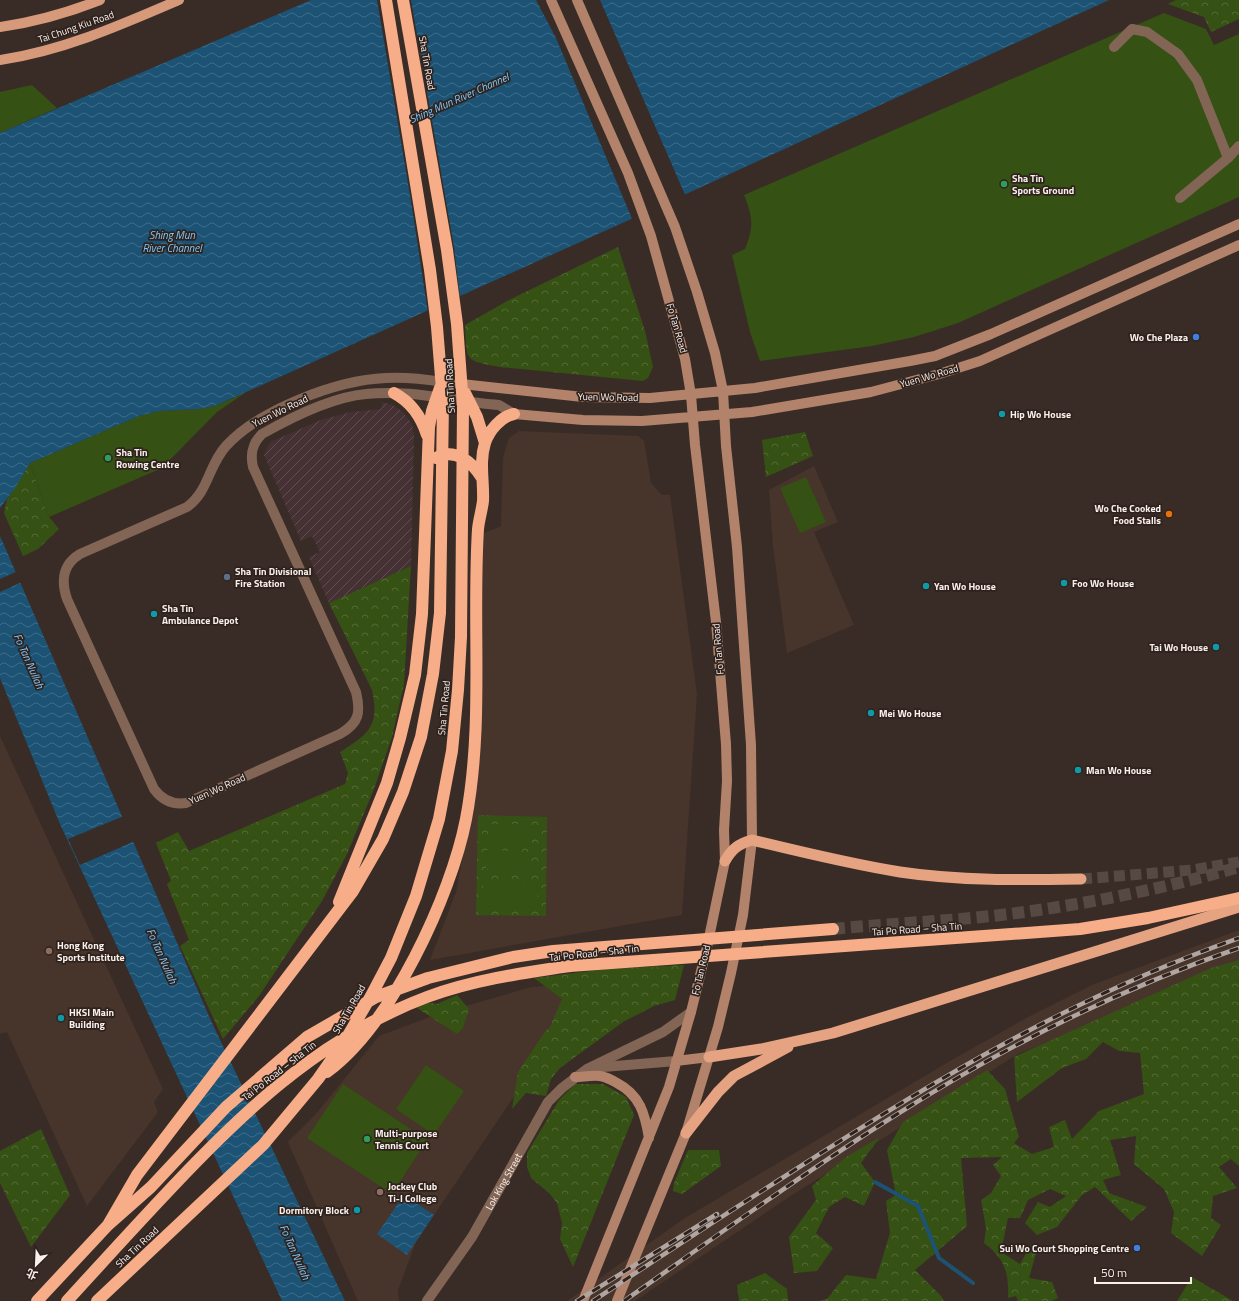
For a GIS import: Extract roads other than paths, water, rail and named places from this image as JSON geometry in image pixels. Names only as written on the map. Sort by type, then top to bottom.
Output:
[{"type":"highway","name":"Sha Tin Road","points":[[108,1225],[137,1175],[353,891],[383,839],[403,792],[421,737],[433,674],[440,613],[443,402],[430,270],[386,0]]},
{"type":"highway","name":"Sha Tin Road","points":[[97,1301],[224,1184],[278,1128],[318,1079],[346,1039],[372,996],[391,958],[411,910],[427,863],[439,819],[450,767],[455,725],[461,637],[463,406],[458,324],[447,250],[403,0]]},
{"type":"highway","points":[[334,915],[366,832],[387,783],[400,738],[415,675],[422,614],[428,440],[431,416],[436,397],[444,382]]},
{"type":"highway","points":[[459,384],[469,401],[485,444]]},
{"type":"highway","points":[[394,393],[407,400],[416,411],[424,423],[428,440]]},
{"type":"highway","points":[[318,1079],[340,1062],[364,1034],[389,999],[410,964],[436,911],[450,877],[462,838],[469,802],[475,736],[478,546],[483,500],[482,478],[485,444],[490,434],[501,420],[514,414]]},
{"type":"highway","points":[[427,470],[438,457],[447,454],[456,455],[468,460],[475,466],[482,478]]},
{"type":"highway","points":[[725,861],[731,851],[740,843],[752,840],[854,864],[901,872],[949,877],[998,879],[1081,879]]},
{"type":"highway","name":"Tai Po Road – Sha Tin","points":[[67,1301],[205,1152],[254,1104],[308,1061],[383,1016],[427,997],[474,983],[509,975],[570,966],[1080,929],[1148,918],[1239,898]]},
{"type":"highway","points":[[709,1057],[797,1042],[892,1015],[1239,907]]},
{"type":"highway","name":"Tai Po Road – Sha Tin","points":[[37,1301],[108,1225],[151,1187],[198,1136],[247,1089],[307,1037],[376,997],[428,978],[513,957],[553,951],[833,929]]},
{"type":"highway","points":[[686,1133],[718,1092],[734,1076],[797,1042]]},
{"type":"main road","name":"Tai Chung Kiu Road","points":[[0,27],[56,16],[100,0]]},
{"type":"main road","name":"Tai Chung Kiu Road","points":[[0,60],[28,56],[79,40],[179,0]]},
{"type":"main road","name":"Fo Tan Road","points":[[551,0],[628,172],[651,236],[685,359],[691,394],[692,417],[716,622],[727,781],[724,830],[725,861],[713,922],[691,1012],[669,1086],[583,1301]]},
{"type":"main road","points":[[577,0],[675,227],[697,292],[715,353],[723,391],[745,647],[751,745],[752,840],[743,915],[731,973],[709,1057],[686,1133],[617,1301]]},
{"type":"main road","name":"Yuen Wo Road","points":[[444,382],[583,397],[645,398],[782,384],[935,356],[991,334],[1239,224]]},
{"type":"main road","name":"Yuen Wo Road","points":[[514,414],[583,420],[642,421],[752,412],[871,392],[939,374],[980,361],[1239,245]]},
{"type":"main road","points":[[676,1061],[709,1057]]},
{"type":"main road","points":[[574,1078],[599,1076],[610,1079],[628,1090],[640,1105],[645,1116],[649,1138]]},
{"type":"street","points":[[1114,47],[1132,29],[1147,32],[1178,54],[1197,80],[1228,158]]},
{"type":"street","points":[[1180,198],[1228,158],[1239,146]]},
{"type":"street","name":"Yuen Wo Road","points":[[444,382],[404,378],[363,380],[335,386],[294,402],[253,423],[232,440],[217,459],[202,492],[195,501],[187,507],[80,554],[68,564],[63,581],[66,599],[154,788],[166,800],[178,805],[186,803],[340,734],[349,729],[356,720],[359,712],[356,692],[253,467],[253,445],[262,434],[299,415],[340,400],[359,395],[394,393],[469,401],[499,405],[514,414]]},
{"type":"street","name":"Lok King Street","points":[[427,1301],[472,1237],[548,1102],[574,1078],[587,1069],[663,1032],[691,1012]]},
{"type":"street","name":"Lok King Street","points":[[587,1069],[676,1061]]},
{"type":"water","name":"Shing Mun River Channel","points":[[311,0],[1109,0],[638,216],[215,406],[199,409],[159,411],[139,416],[30,463],[15,488],[0,508],[0,133]]},
{"type":"water","name":"Fo Tan Nullah","points":[[0,536],[212,1023],[345,1301],[282,1301],[60,824],[0,678]]},
{"type":"water","points":[[404,1195],[434,1215],[407,1255],[377,1234]]},
{"type":"waterway","points":[[875,1182],[918,1206],[939,1258],[973,1283]]},
{"type":"tunnel","points":[[1081,879],[1192,870],[1239,862]]},
{"type":"tunnel","points":[[833,929],[971,918],[1045,909],[1101,900],[1212,875],[1239,867]]},
{"type":"railway","points":[[593,1301],[898,1105],[1007,1042],[1120,986],[1239,938]]},
{"type":"railway","points":[[624,1301],[829,1158],[939,1088],[1022,1042],[1064,1021],[1150,982],[1239,948]]},
{"type":"railway","points":[[577,1301],[717,1214]]},
{"type":"place","name":"Sha Tin Sports Ground","points":[[1004,184]]},
{"type":"place","name":"Wo Che Plaza","points":[[1196,337]]},
{"type":"place","name":"Hip Wo House","points":[[1002,414]]},
{"type":"place","name":"Sha Tin Rowing Centre","points":[[108,458]]},
{"type":"place","name":"Wo Che Cooked Food Stalls","points":[[1169,514]]},
{"type":"place","name":"Sha Tin Divisional Fire Station","points":[[227,577]]},
{"type":"place","name":"Foo Wo House","points":[[1064,583]]},
{"type":"place","name":"Yan Wo House","points":[[926,586]]},
{"type":"place","name":"Sha Tin Ambulance Depot","points":[[154,614]]},
{"type":"place","name":"Tai Wo House","points":[[1216,647]]},
{"type":"place","name":"Mei Wo House","points":[[871,713]]},
{"type":"place","name":"Man Wo House","points":[[1078,770]]},
{"type":"place","name":"Hong Kong Sports Institute","points":[[49,951]]},
{"type":"place","name":"HKSI Main Building","points":[[61,1018]]},
{"type":"place","name":"Multi-purpose Tennis Court","points":[[367,1139]]},
{"type":"place","name":"Jockey Club Ti-I College","points":[[380,1192]]},
{"type":"place","name":"Dormitory Block","points":[[357,1210]]},
{"type":"place","name":"Sui Wo Court Shopping Centre","points":[[1137,1248]]}]
